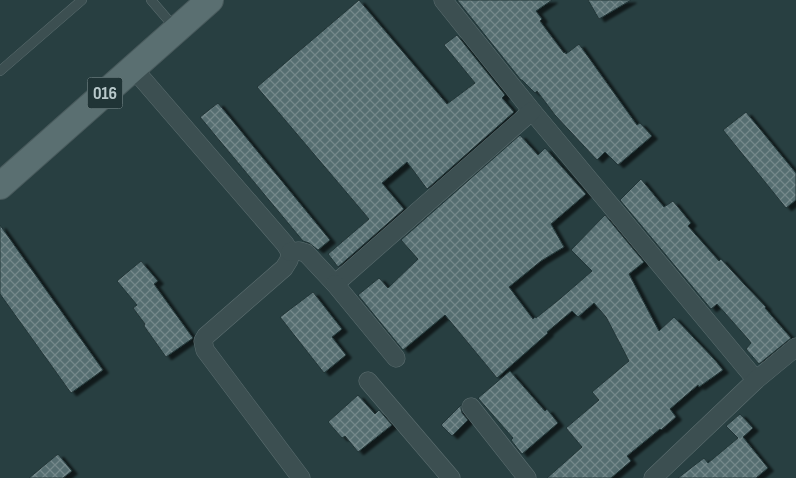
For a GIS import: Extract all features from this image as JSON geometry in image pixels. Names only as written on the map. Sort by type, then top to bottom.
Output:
[{"type":"main road","name":"016","points":[[0,186],[210,0]]},
{"type":"street","points":[[443,0],[532,111],[756,380]]},
{"type":"street","points":[[133,68],[290,252],[289,260],[284,268],[206,336],[203,341],[205,350],[301,478]]},
{"type":"street","points":[[335,284],[532,111]]},
{"type":"street","points":[[290,252],[299,251],[306,253],[335,284],[396,358]]},
{"type":"street","points":[[653,478],[756,380],[796,347]]},
{"type":"street","points":[[368,381],[451,478]]},
{"type":"street","points":[[470,407],[527,478]]},
{"type":"lane","points":[[0,71],[82,0]]},
{"type":"lane","points":[[151,0],[176,30]]},
{"type":"building","points":[[359,0],[447,104],[475,83],[444,45],[457,35],[505,95],[502,98],[514,112],[427,189],[407,162],[382,183],[404,209],[338,267],[328,254],[369,219],[257,87]]},
{"type":"building","points":[[457,0],[552,0],[536,11],[542,19],[540,21],[564,53],[566,54],[579,44],[637,125],[640,123],[652,136],[618,165],[605,152],[597,160],[555,115],[537,91],[535,93],[521,80]]},
{"type":"building","points":[[588,0],[631,0],[599,19]]},
{"type":"building","points":[[218,103],[330,240],[318,250],[303,241],[200,117]]},
{"type":"building","points":[[746,112],[796,173],[796,200],[786,208],[723,130]]},
{"type":"building","points":[[520,135],[538,155],[545,148],[586,194],[551,224],[564,247],[541,261],[509,287],[533,319],[592,271],[571,250],[605,215],[644,262],[629,274],[659,331],[674,317],[723,370],[699,387],[698,385],[670,409],[676,417],[627,456],[631,461],[611,478],[547,478],[582,447],[566,428],[599,400],[592,392],[629,361],[606,317],[594,303],[578,317],[572,311],[497,378],[445,315],[403,350],[358,295],[379,278],[388,288],[418,259],[401,240]]},
{"type":"building","points":[[641,179],[664,207],[673,201],[691,223],[688,226],[719,261],[721,259],[766,307],[791,338],[759,364],[746,349],[751,343],[748,339],[717,304],[711,309],[620,200]]},
{"type":"building","points":[[0,225],[103,370],[71,393],[0,294]]},
{"type":"building","points":[[141,261],[158,281],[154,284],[193,338],[166,357],[133,308],[137,305],[117,281]]},
{"type":"building","points":[[313,292],[342,329],[332,337],[346,355],[324,373],[280,317]]},
{"type":"building","points":[[510,371],[558,423],[522,454],[511,440],[513,438],[478,398]]},
{"type":"building","points":[[358,395],[375,414],[379,410],[392,425],[358,452],[345,436],[342,438],[328,422]]},
{"type":"building","points":[[461,405],[462,413],[468,420],[452,436],[441,425]]},
{"type":"building","points":[[740,414],[753,428],[743,437],[768,468],[756,478],[678,478],[704,458],[708,463],[738,438],[726,426]]},
{"type":"building","points":[[58,454],[72,471],[63,478],[29,478]]}]
